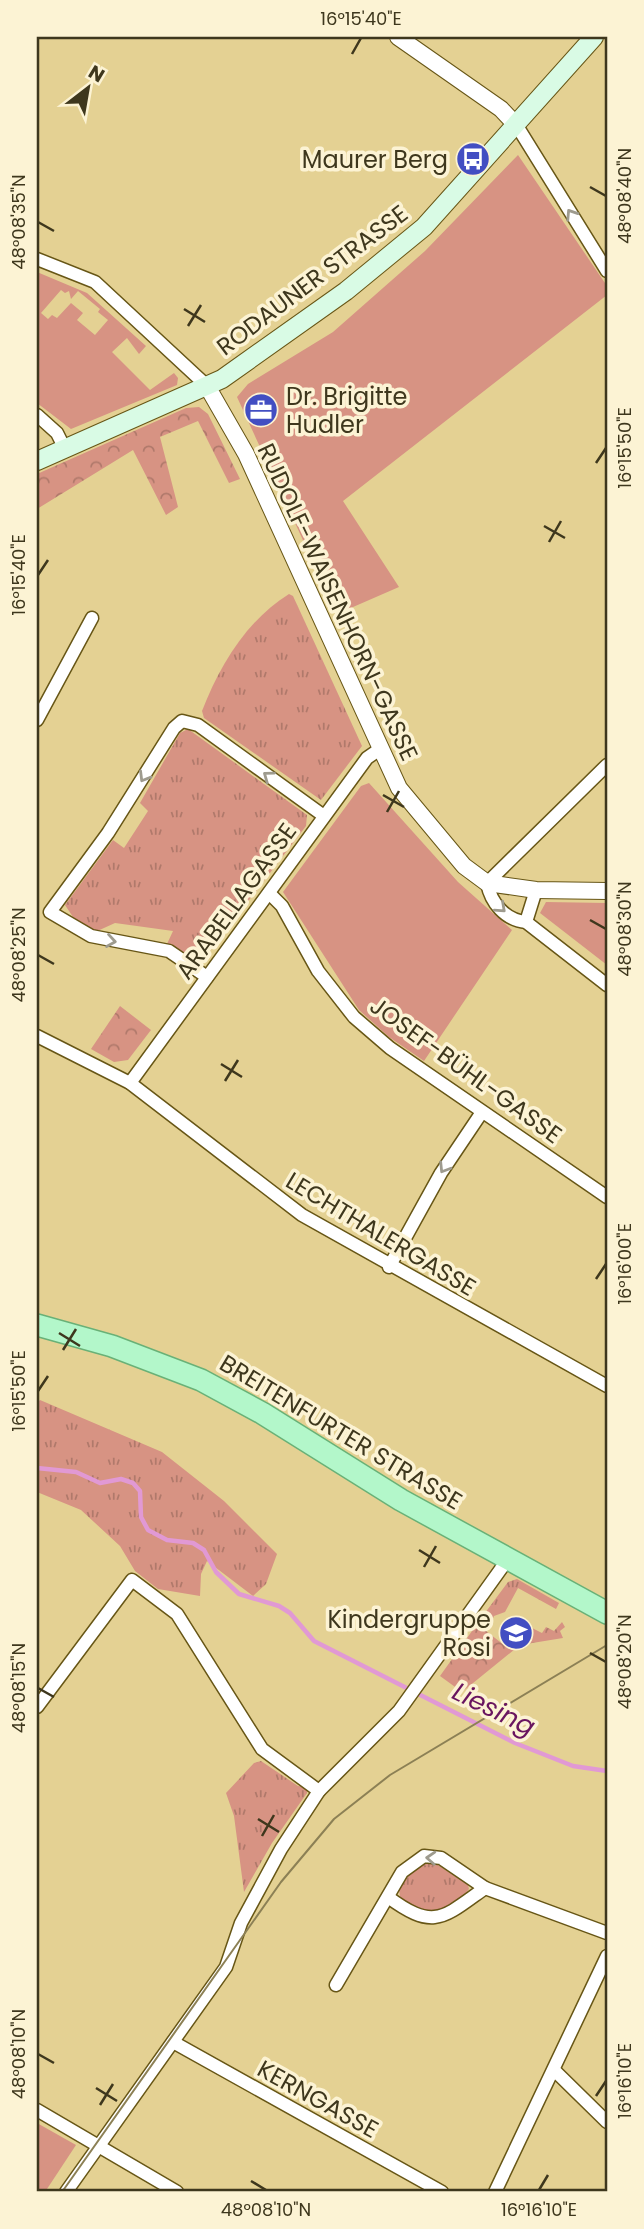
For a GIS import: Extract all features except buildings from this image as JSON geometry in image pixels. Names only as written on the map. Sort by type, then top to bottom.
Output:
[{"type":"main road","name":"RODAUNER STRASSE","points":[[37,461],[230,374],[346,291],[424,228],[594,37]]},
{"type":"main road","name":"BREITENFURTER STRASSE","points":[[37,1325],[124,1350],[201,1380],[508,1559],[607,1613]]},
{"type":"street","points":[[398,37],[501,109],[517,125],[528,147],[607,271]]},
{"type":"street","name":"RUDOLF-WAISENHORN-GASSE","points":[[37,258],[95,282],[207,386],[246,454],[399,788],[464,866],[486,883],[492,901],[514,921],[526,922],[607,985]]},
{"type":"street","points":[[37,415],[57,433],[64,447]]},
{"type":"street","points":[[37,720],[92,618]]},
{"type":"street","points":[[207,977],[169,951],[97,938],[50,912],[108,833],[174,728],[182,721],[198,726],[324,816]]},
{"type":"street","name":"ARABELLAGASSE","points":[[130,1083],[367,758],[380,749]]},
{"type":"street","points":[[486,883],[607,765]]},
{"type":"street","points":[[486,883],[536,890],[607,891]]},
{"type":"street","points":[[526,922],[536,890]]},
{"type":"street","name":"JOSEF-BÜHL-GASSE","points":[[269,893],[282,906],[318,971],[354,1017],[390,1048],[607,1197]]},
{"type":"street","name":"LECHTHALERGASSE","points":[[37,1036],[130,1083],[281,1201],[389,1267],[607,1386]]},
{"type":"street","points":[[389,1267],[441,1172],[482,1112]]},
{"type":"street","points":[[66,2192],[226,1967],[241,1923],[281,1849],[319,1791],[399,1711],[508,1559]]},
{"type":"street","points":[[37,1707],[132,1580],[177,1614],[262,1749],[319,1791]]},
{"type":"street","points":[[336,1985],[409,1864],[424,1856],[441,1858],[485,1888],[607,1933]]},
{"type":"street","points":[[388,1897],[411,1913],[435,1919],[449,1914],[485,1888]]},
{"type":"street","points":[[495,2192],[607,1956]]},
{"type":"street","name":"KERNGASSE","points":[[173,2042],[442,2192]]},
{"type":"street","points":[[554,2070],[607,2122]]},
{"type":"street","points":[[37,2110],[177,2192]]},
{"type":"green space","points":[[518,155],[607,286],[607,295],[343,501],[399,587],[337,614],[237,397],[248,384],[333,332],[425,251]]},
{"type":"green space","points":[[37,272],[87,293],[146,346],[139,354],[127,338],[112,352],[150,390],[174,373],[178,378],[177,385],[71,429],[37,403]],"holes":[[[61,290],[65,293],[69,291],[71,299],[78,291],[100,309],[98,312],[108,320],[95,335],[77,320],[83,313],[71,303],[57,318],[52,315],[48,319],[41,313]]]},
{"type":"green space","points":[[199,407],[208,414],[240,479],[229,483],[198,421],[160,437],[178,507],[166,515],[133,450],[37,509],[37,474],[186,408]]},
{"type":"green space","points":[[289,594],[293,596],[362,746],[321,800],[204,718],[202,711],[217,677],[236,645],[260,617]]},
{"type":"green space","points":[[188,729],[307,815],[306,826],[203,960],[190,958],[167,944],[173,931],[115,923],[93,933],[73,917],[65,905],[113,840],[124,848],[148,811],[140,803],[180,733]]},
{"type":"green space","points":[[369,783],[458,882],[512,930],[424,1061],[389,1037],[359,1010],[283,892],[361,786]]},
{"type":"green space","points":[[546,902],[607,903],[607,965],[540,913]]},
{"type":"green space","points":[[120,1006],[151,1030],[128,1060],[114,1062],[91,1049]]},
{"type":"green space","points":[[40,1400],[162,1452],[224,1501],[277,1554],[266,1584],[253,1596],[207,1561],[201,1574],[200,1596],[158,1589],[135,1571],[120,1546],[81,1510],[37,1492],[37,1403]]},
{"type":"green space","points":[[517,1579],[559,1603],[556,1609],[518,1588],[505,1612],[494,1616],[491,1623],[482,1617],[508,1582]]},
{"type":"green space","points":[[562,1622],[565,1627],[560,1631],[563,1638],[520,1645],[462,1692],[440,1676],[477,1624],[504,1645],[532,1628],[542,1633],[546,1627],[554,1631]]},
{"type":"green space","points":[[261,1761],[298,1786],[307,1787],[307,1793],[272,1843],[244,1892],[234,1816],[226,1793],[254,1763]]},
{"type":"green space","points":[[432,1861],[468,1885],[469,1889],[454,1904],[436,1911],[427,1911],[400,1897],[399,1889],[410,1871]]},
{"type":"green space","points":[[37,2123],[76,2145],[45,2192],[37,2192]]},
{"type":"waterway","name":"Liesing","points":[[37,1468],[76,1472],[100,1483],[121,1479],[133,1483],[140,1491],[141,1517],[148,1530],[167,1540],[193,1543],[204,1550],[216,1572],[239,1594],[279,1606],[290,1613],[314,1641],[515,1743],[573,1766],[607,1771]]},
{"type":"tram line","points":[[62,2192],[281,1882],[334,1819],[390,1775],[607,1645]]},
{"type":"place","name":"Maurer Berg","points":[[473,159]]},
{"type":"place","name":"Dr. Brigitte Hudler","points":[[261,410]]},
{"type":"place","name":"Kindergruppe Rosi","points":[[516,1633]]}]
